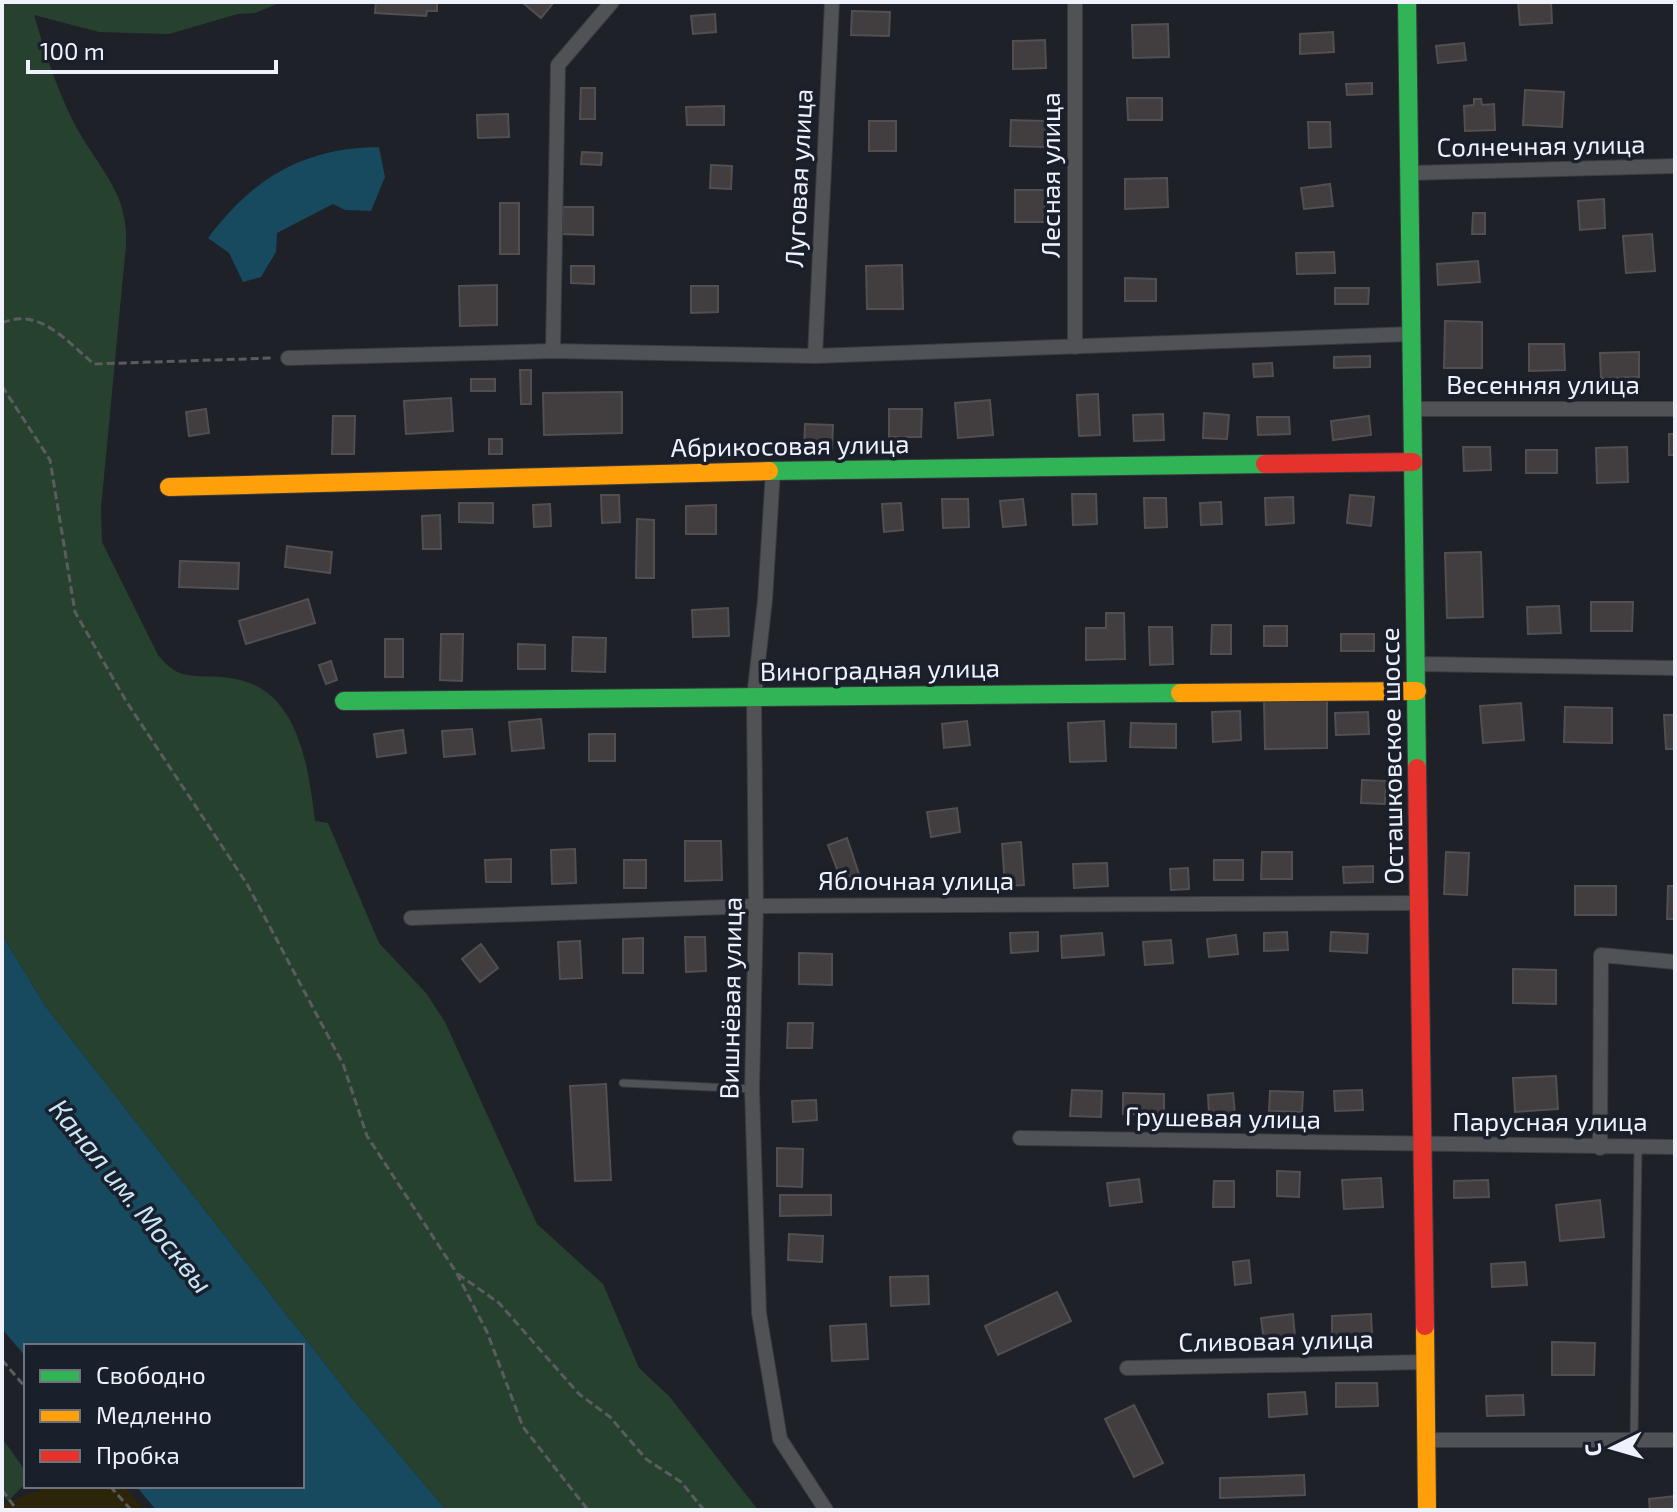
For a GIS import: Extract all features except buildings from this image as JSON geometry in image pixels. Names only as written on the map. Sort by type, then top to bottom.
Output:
[{"type":"street","points":[[553,351],[558,65],[612,2]]},
{"type":"street","name":"Луговая улица","points":[[815,356],[832,2]]},
{"type":"street","name":"Лесная улица","points":[[1075,2],[1075,347]]},
{"type":"street","name":"Осташковское шоссе","points":[[1407,2],[1411,409],[1425,1146],[1427,1510]]},
{"type":"street","name":"Солнечная улица","points":[[1409,173],[1675,166]]},
{"type":"street","points":[[288,358],[553,351],[815,356],[1411,334]]},
{"type":"street","name":"Весенняя улица","points":[[1411,409],[1675,409]]},
{"type":"street","name":"Абрикосовая улица","points":[[169,487],[773,471],[1413,462]]},
{"type":"street","name":"Вишнёвая улица","points":[[773,471],[765,600],[754,697],[756,906],[752,1089],[759,1313],[780,1439],[826,1510]]},
{"type":"street","points":[[1417,664],[1675,668]]},
{"type":"street","name":"Виноградная улица","points":[[344,701],[1417,691]]},
{"type":"street","name":"Яблочная улица","points":[[411,918],[756,906],[1421,903]]},
{"type":"street","points":[[1600,1148],[1601,955],[1675,962]]},
{"type":"street","name":"Грушевая улица","points":[[1020,1138],[1425,1146]]},
{"type":"street","name":"Парусная улица","points":[[1425,1146],[1675,1147]]},
{"type":"street","name":"Сливовая улица","points":[[1127,1368],[1427,1362]]},
{"type":"street","points":[[1425,1440],[1675,1440]]},
{"type":"lane","points":[[623,1083],[752,1089]]},
{"type":"lane","points":[[1634,1441],[1638,1146]]},
{"type":"path","points":[[2,323],[16,317],[41,320],[94,364],[288,358]]},
{"type":"path","points":[[2,386],[50,460],[75,612],[126,701],[247,884],[343,1064],[367,1136],[456,1272],[487,1332],[523,1427],[588,1510]]},
{"type":"path","points":[[456,1272],[499,1303],[579,1394],[610,1417],[646,1459],[681,1482],[704,1510]]},
{"type":"path","points":[[2,1360],[24,1386]]},
{"type":"path","points":[[112,1488],[131,1510]]},
{"type":"path","points":[[2,1490],[17,1510]]},
{"type":"green space","points":[[2,2],[282,2],[255,13],[238,14],[169,34],[99,32],[34,15],[61,95],[82,137],[117,194],[126,226],[101,508],[102,542],[158,655],[166,664],[190,676],[230,678],[253,684],[271,696],[285,713],[296,732],[303,754],[315,821],[328,823],[379,943],[426,993],[445,1022],[537,1224],[603,1284],[639,1368],[669,1396],[758,1510],[446,1510],[355,1402],[46,1007],[2,935]]},
{"type":"green space","points":[[2,1438],[24,1469],[24,1485],[8,1501],[2,1493]]},
{"type":"sand","points":[[44,1488],[126,1488],[144,1510],[2,1510],[2,1505]]},
{"type":"water","points":[[379,147],[385,177],[371,211],[345,210],[333,204],[277,233],[276,252],[261,277],[243,282],[229,253],[208,238],[243,199],[281,171],[326,153]]},
{"type":"water","name":"Канал им. Москвы","points":[[2,935],[46,1007],[355,1402],[446,1510],[156,1510],[138,1488],[304,1488],[304,1344],[24,1344],[24,1355],[2,1329]]},
{"type":"traffic: fast","points":[[1407,2],[1417,768]]},
{"type":"traffic: fast","points":[[769,471],[1265,464]]},
{"type":"traffic: fast","points":[[344,701],[1180,693]]},
{"type":"traffic: slow","points":[[169,487],[769,471]]},
{"type":"traffic: slow","points":[[1180,693],[1417,691]]},
{"type":"traffic: slow","points":[[1425,1326],[1427,1510]]},
{"type":"traffic: jam","points":[[1265,464],[1413,462]]},
{"type":"traffic: jam","points":[[1417,768],[1425,1326]]}]
